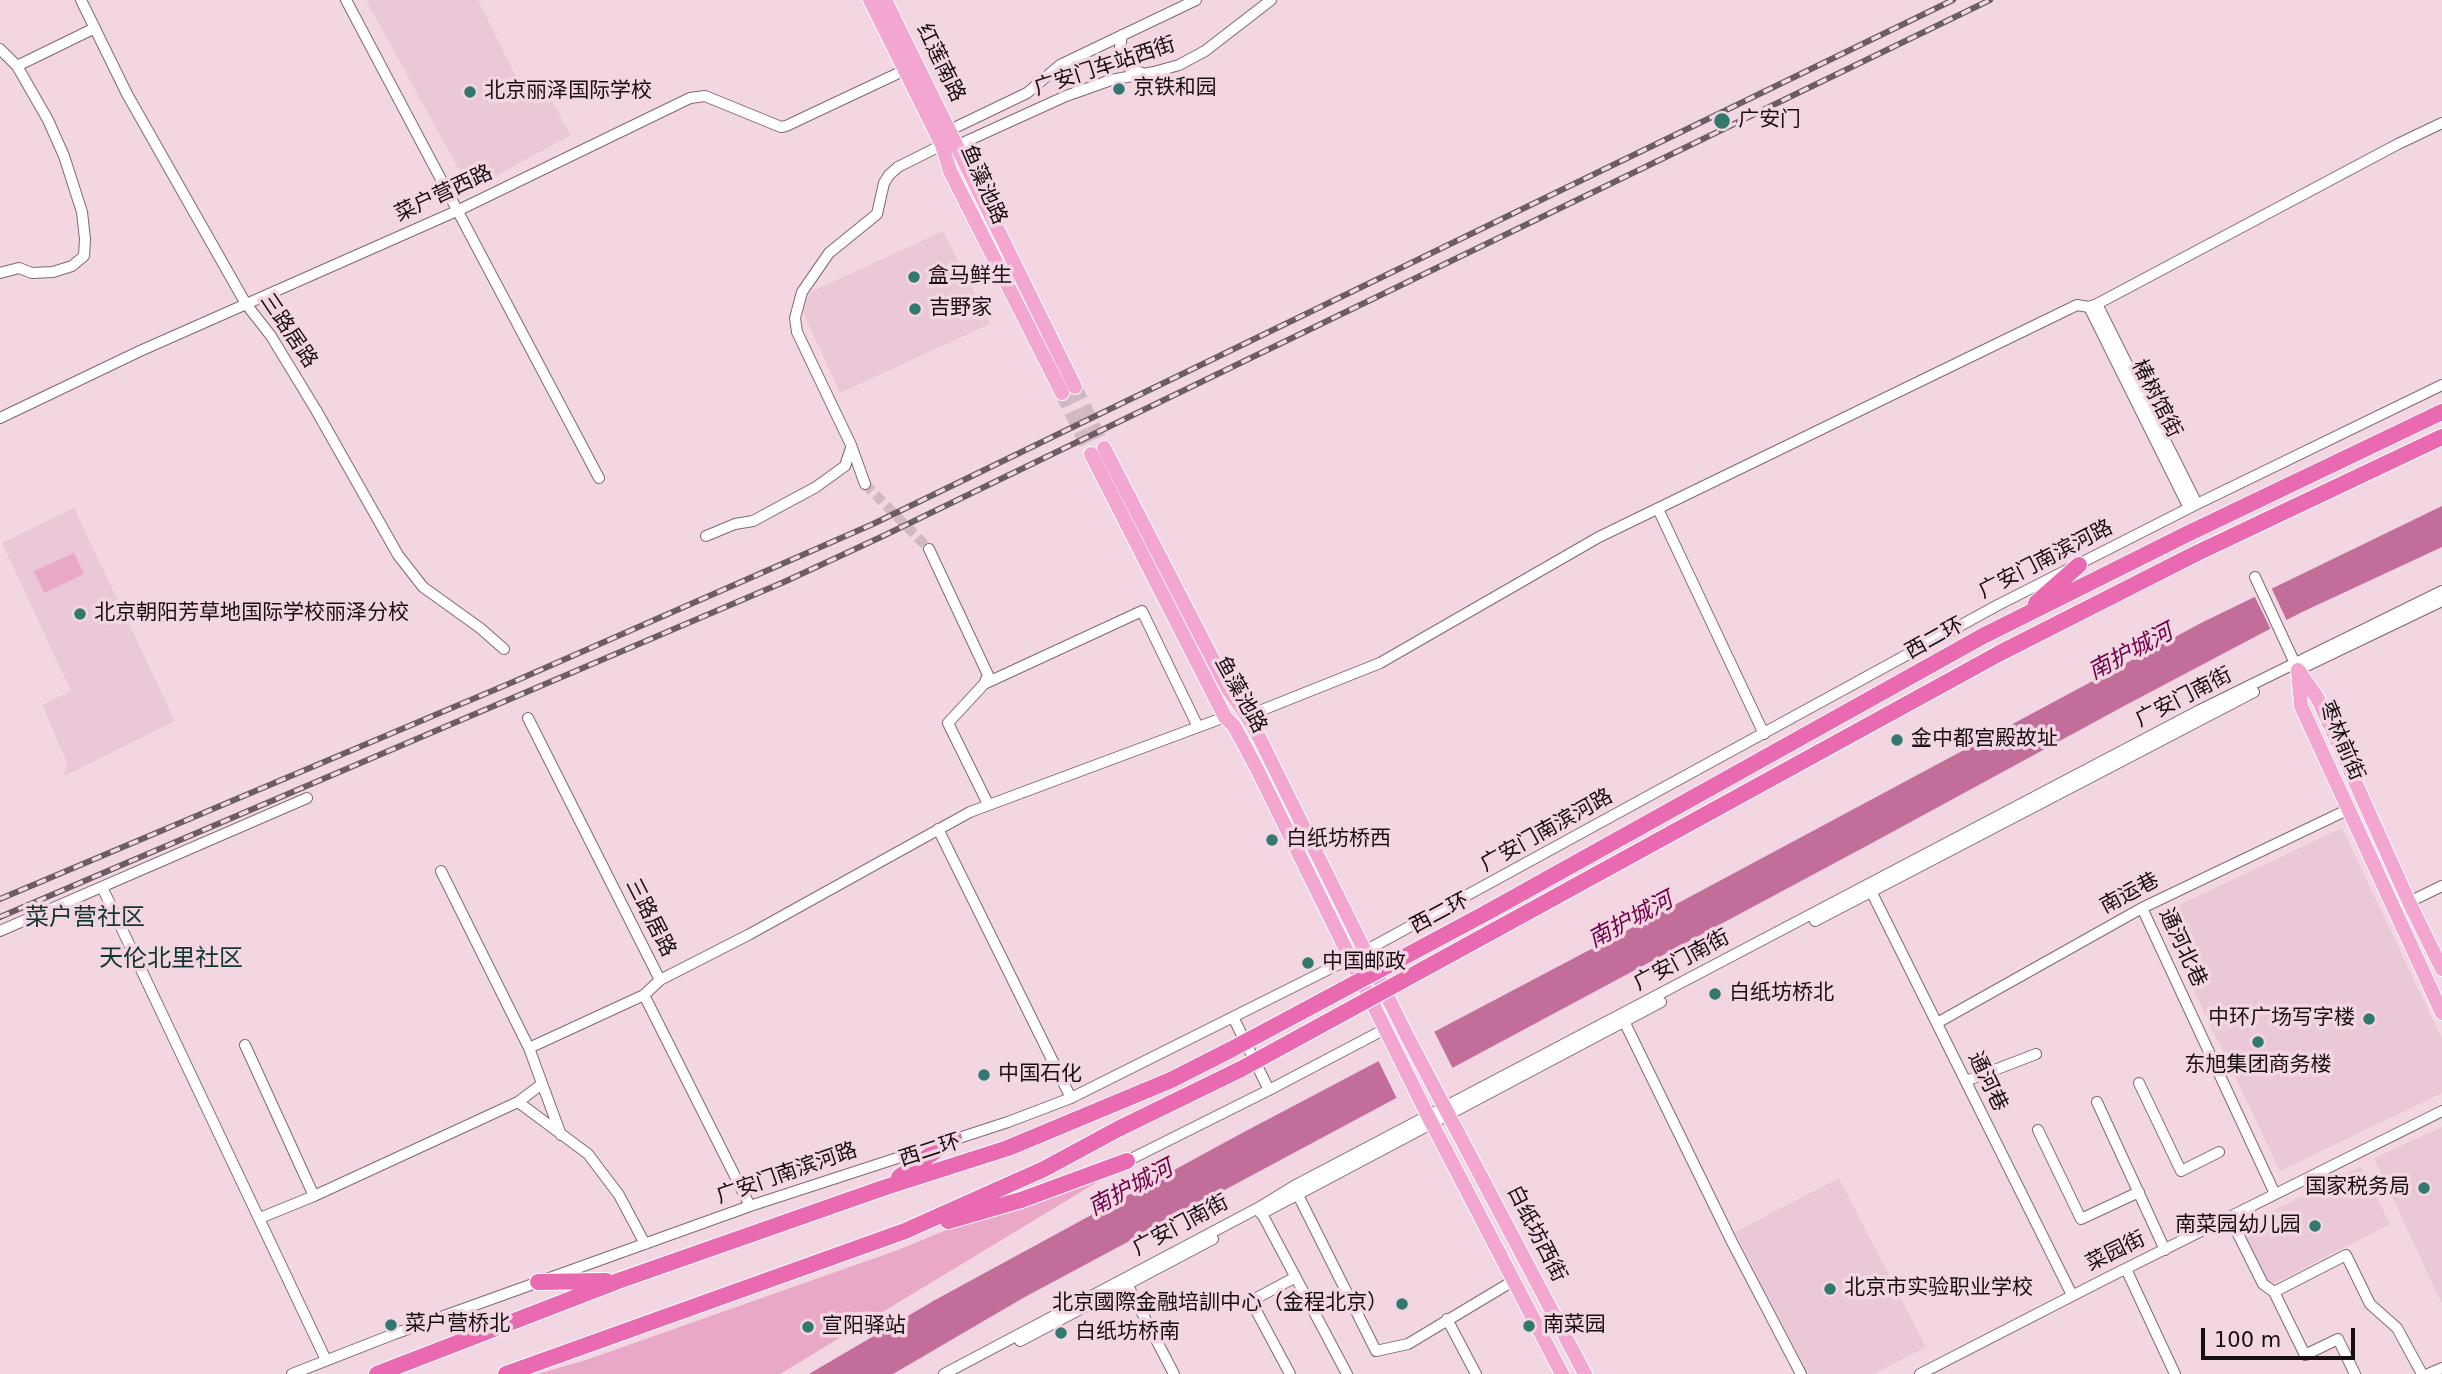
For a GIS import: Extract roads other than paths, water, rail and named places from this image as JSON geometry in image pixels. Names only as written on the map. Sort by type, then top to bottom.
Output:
[{"type":"highway","name":"西二环","points":[[377,1374],[618,1281],[886,1187],[1008,1148],[1171,1080],[1486,913],[2020,618],[2185,535],[2442,412]]},
{"type":"highway","name":"西二环","points":[[506,1374],[905,1231],[1044,1169],[1118,1129],[1241,1069],[2000,653],[2195,554],[2442,437]]},
{"type":"highway","points":[[2020,618],[2079,565]]},
{"type":"highway","points":[[886,1187],[954,1138]]},
{"type":"highway","points":[[905,1231],[1021,1200],[1127,1161]]},
{"type":"highway","points":[[538,1282],[618,1281]]},
{"type":"main road","name":"红莲南路","points":[[870,0],[905,70],[949,146]]},
{"type":"main road","name":"红莲南路","points":[[885,0],[950,130],[949,146]]},
{"type":"main road","name":"鱼藻池路","points":[[949,146],[950,172],[1068,390]]},
{"type":"main road","name":"鱼藻池路","points":[[1350,958],[1256,767],[1234,726],[1225,717],[1097,451],[1228,689],[1247,716],[1365,951]]},
{"type":"main road","name":"枣林前街","points":[[2296,667],[2301,706],[2442,1013]]},
{"type":"main road","name":"枣林前街","points":[[2296,667],[2318,699],[2442,969]]},
{"type":"main road","name":"白纸坊西街","points":[[1365,951],[1585,1374]]},
{"type":"main road","points":[[1350,958],[1388,1035]]},
{"type":"main road","name":"白纸坊西街","points":[[1388,1035],[1562,1374]]},
{"type":"street","name":"三路居路","points":[[81,0],[127,94],[246,304],[271,337],[316,410],[408,569],[423,587],[504,649]]},
{"type":"street","points":[[346,0],[599,478]]},
{"type":"street","name":"广安门车站西街","points":[[950,130],[1027,93],[1060,65],[1196,0]]},
{"type":"street","name":"广安门车站西街","points":[[865,484],[851,445],[797,332],[795,318],[802,292],[829,253],[877,214],[884,183],[889,175],[898,167],[1066,96],[1111,80],[1179,65],[1205,51],[1270,0]]},
{"type":"street","points":[[17,66],[95,28]]},
{"type":"street","points":[[1122,34],[1120,48],[1130,69],[1145,74]]},
{"type":"street","points":[[0,49],[17,66],[48,120],[64,156],[82,212],[85,239],[84,256],[72,266],[52,272],[32,273],[19,268],[0,273]]},
{"type":"street","name":"菜户营西路","points":[[0,418],[129,356],[459,210],[690,98],[705,96],[781,127],[905,70]]},
{"type":"street","points":[[1247,716],[1380,663],[1578,548],[2077,306],[2093,306],[2442,123]]},
{"type":"street","name":"椿树馆街","points":[[2093,306],[2193,506]]},
{"type":"street","name":"广安门南滨河路","points":[[292,1374],[750,1206],[1009,1122],[1070,1098],[1365,951],[1998,606],[2193,506],[2442,385]]},
{"type":"street","points":[[706,536],[735,523],[753,521],[816,487],[845,466],[851,454],[851,445]]},
{"type":"street","points":[[1658,509],[1764,734]]},
{"type":"street","points":[[929,549],[988,675],[984,684],[948,723],[988,804]]},
{"type":"street","points":[[2255,577],[2296,667]]},
{"type":"street","name":"广安门南街","points":[[944,1374],[961,1371],[1430,1120],[1445,1105],[1623,1018],[2442,591]]},
{"type":"street","name":"广安门南街","points":[[2296,667],[2442,600]]},
{"type":"street","points":[[984,684],[1142,611],[1198,727]]},
{"type":"street","points":[[660,980],[988,804],[1225,717]]},
{"type":"street","name":"三路居路","points":[[528,718],[660,980],[644,995],[529,1048]]},
{"type":"street","points":[[0,931],[307,798]]},
{"type":"street","name":"南运巷","points":[[1937,1023],[2142,908],[2347,810]]},
{"type":"street","points":[[938,829],[1070,1098]]},
{"type":"street","points":[[441,871],[529,1048],[561,1135]]},
{"type":"street","points":[[2409,902],[2442,886]]},
{"type":"street","points":[[102,887],[327,1360]]},
{"type":"street","name":"通河巷","points":[[1870,888],[2072,1296]]},
{"type":"street","name":"通河北巷","points":[[2142,908],[2275,1194]]},
{"type":"street","points":[[644,995],[750,1206]]},
{"type":"street","points":[[1233,1017],[1269,1090]]},
{"type":"street","points":[[1623,1018],[1732,1242],[1801,1374]]},
{"type":"street","points":[[1127,1161],[1269,1090],[1388,1035]]},
{"type":"street","points":[[245,1045],[314,1196]]},
{"type":"street","points":[[1966,1081],[2036,1054]]},
{"type":"street","points":[[2139,1083],[2180,1171],[2219,1152]]},
{"type":"street","points":[[260,1218],[518,1102],[542,1084]]},
{"type":"street","points":[[518,1102],[587,1154],[619,1195],[645,1244]]},
{"type":"street","points":[[2098,1102],[2165,1250]]},
{"type":"street","name":"菜园街","points":[[1920,1374],[2442,1111]]},
{"type":"street","points":[[2038,1130],[2081,1219],[2139,1192]]},
{"type":"street","points":[[1296,1190],[1376,1351],[1408,1344],[1513,1282]]},
{"type":"street","points":[[1260,1211],[1347,1374]]},
{"type":"street","points":[[2230,1218],[2263,1284],[2274,1292],[2305,1355],[2338,1339],[2355,1374]]},
{"type":"street","points":[[2274,1292],[2346,1255],[2371,1304],[2397,1328],[2422,1374]]},
{"type":"street","points":[[2126,1269],[2175,1374]]},
{"type":"street","points":[[1290,1374],[1251,1301],[1294,1278]]},
{"type":"street","points":[[1126,1282],[1174,1374]]},
{"type":"street","points":[[1447,1319],[1476,1374]]},
{"type":"street","points":[[2428,1374],[2442,1368]]},
{"type":"tunnel","points":[[1075,387],[1104,448]]},
{"type":"tunnel","points":[[1062,393],[1091,454]]},
{"type":"tunnel","points":[[865,484],[929,549]]},
{"type":"railway","points":[[0,899],[513,682],[873,524],[1953,0]]},
{"type":"railway","points":[[0,917],[784,582],[1990,0]]},
{"type":"place","name":"京铁和园","points":[[1119,89]]},
{"type":"place","name":"北京丽泽国际学校","points":[[470,92]]},
{"type":"place","name":"广安门","points":[[1722,121]]},
{"type":"place","name":"盒马鲜生","points":[[914,277]]},
{"type":"place","name":"吉野家","points":[[915,309]]},
{"type":"place","name":"北京朝阳芳草地国际学校丽泽分校","points":[[80,614]]},
{"type":"place","name":"金中都宫殿故址","points":[[1897,740]]},
{"type":"place","name":"白纸坊桥西","points":[[1272,840]]},
{"type":"place","name":"中国邮政","points":[[1308,963]]},
{"type":"place","name":"白纸坊桥北","points":[[1715,994]]},
{"type":"place","name":"中环广场写字楼","points":[[2369,1019]]},
{"type":"place","name":"东旭集团商务楼","points":[[2258,1042]]},
{"type":"place","name":"中国石化","points":[[984,1075]]},
{"type":"place","name":"国家税务局","points":[[2424,1188]]},
{"type":"place","name":"南菜园幼儿园","points":[[2315,1226]]},
{"type":"place","name":"北京市实验职业学校","points":[[1830,1289]]},
{"type":"place","name":"北京國際金融培訓中心（金程北京）","points":[[1402,1304]]},
{"type":"place","name":"菜户营桥北","points":[[391,1325]]},
{"type":"place","name":"南菜园","points":[[1529,1326]]},
{"type":"place","name":"宣阳驿站","points":[[808,1327]]},
{"type":"place","name":"白纸坊桥南","points":[[1061,1333]]},
{"type":"district","name":"菜户营社区","points":[[85,919]]},
{"type":"district","name":"天伦北里社区","points":[[171,960]]},
{"type":"water label","name":"南护城河","points":[[2131,653]]},
{"type":"water label","name":"南护城河","points":[[1631,921]]},
{"type":"water label","name":"南护城河","points":[[1131,1189]]}]
